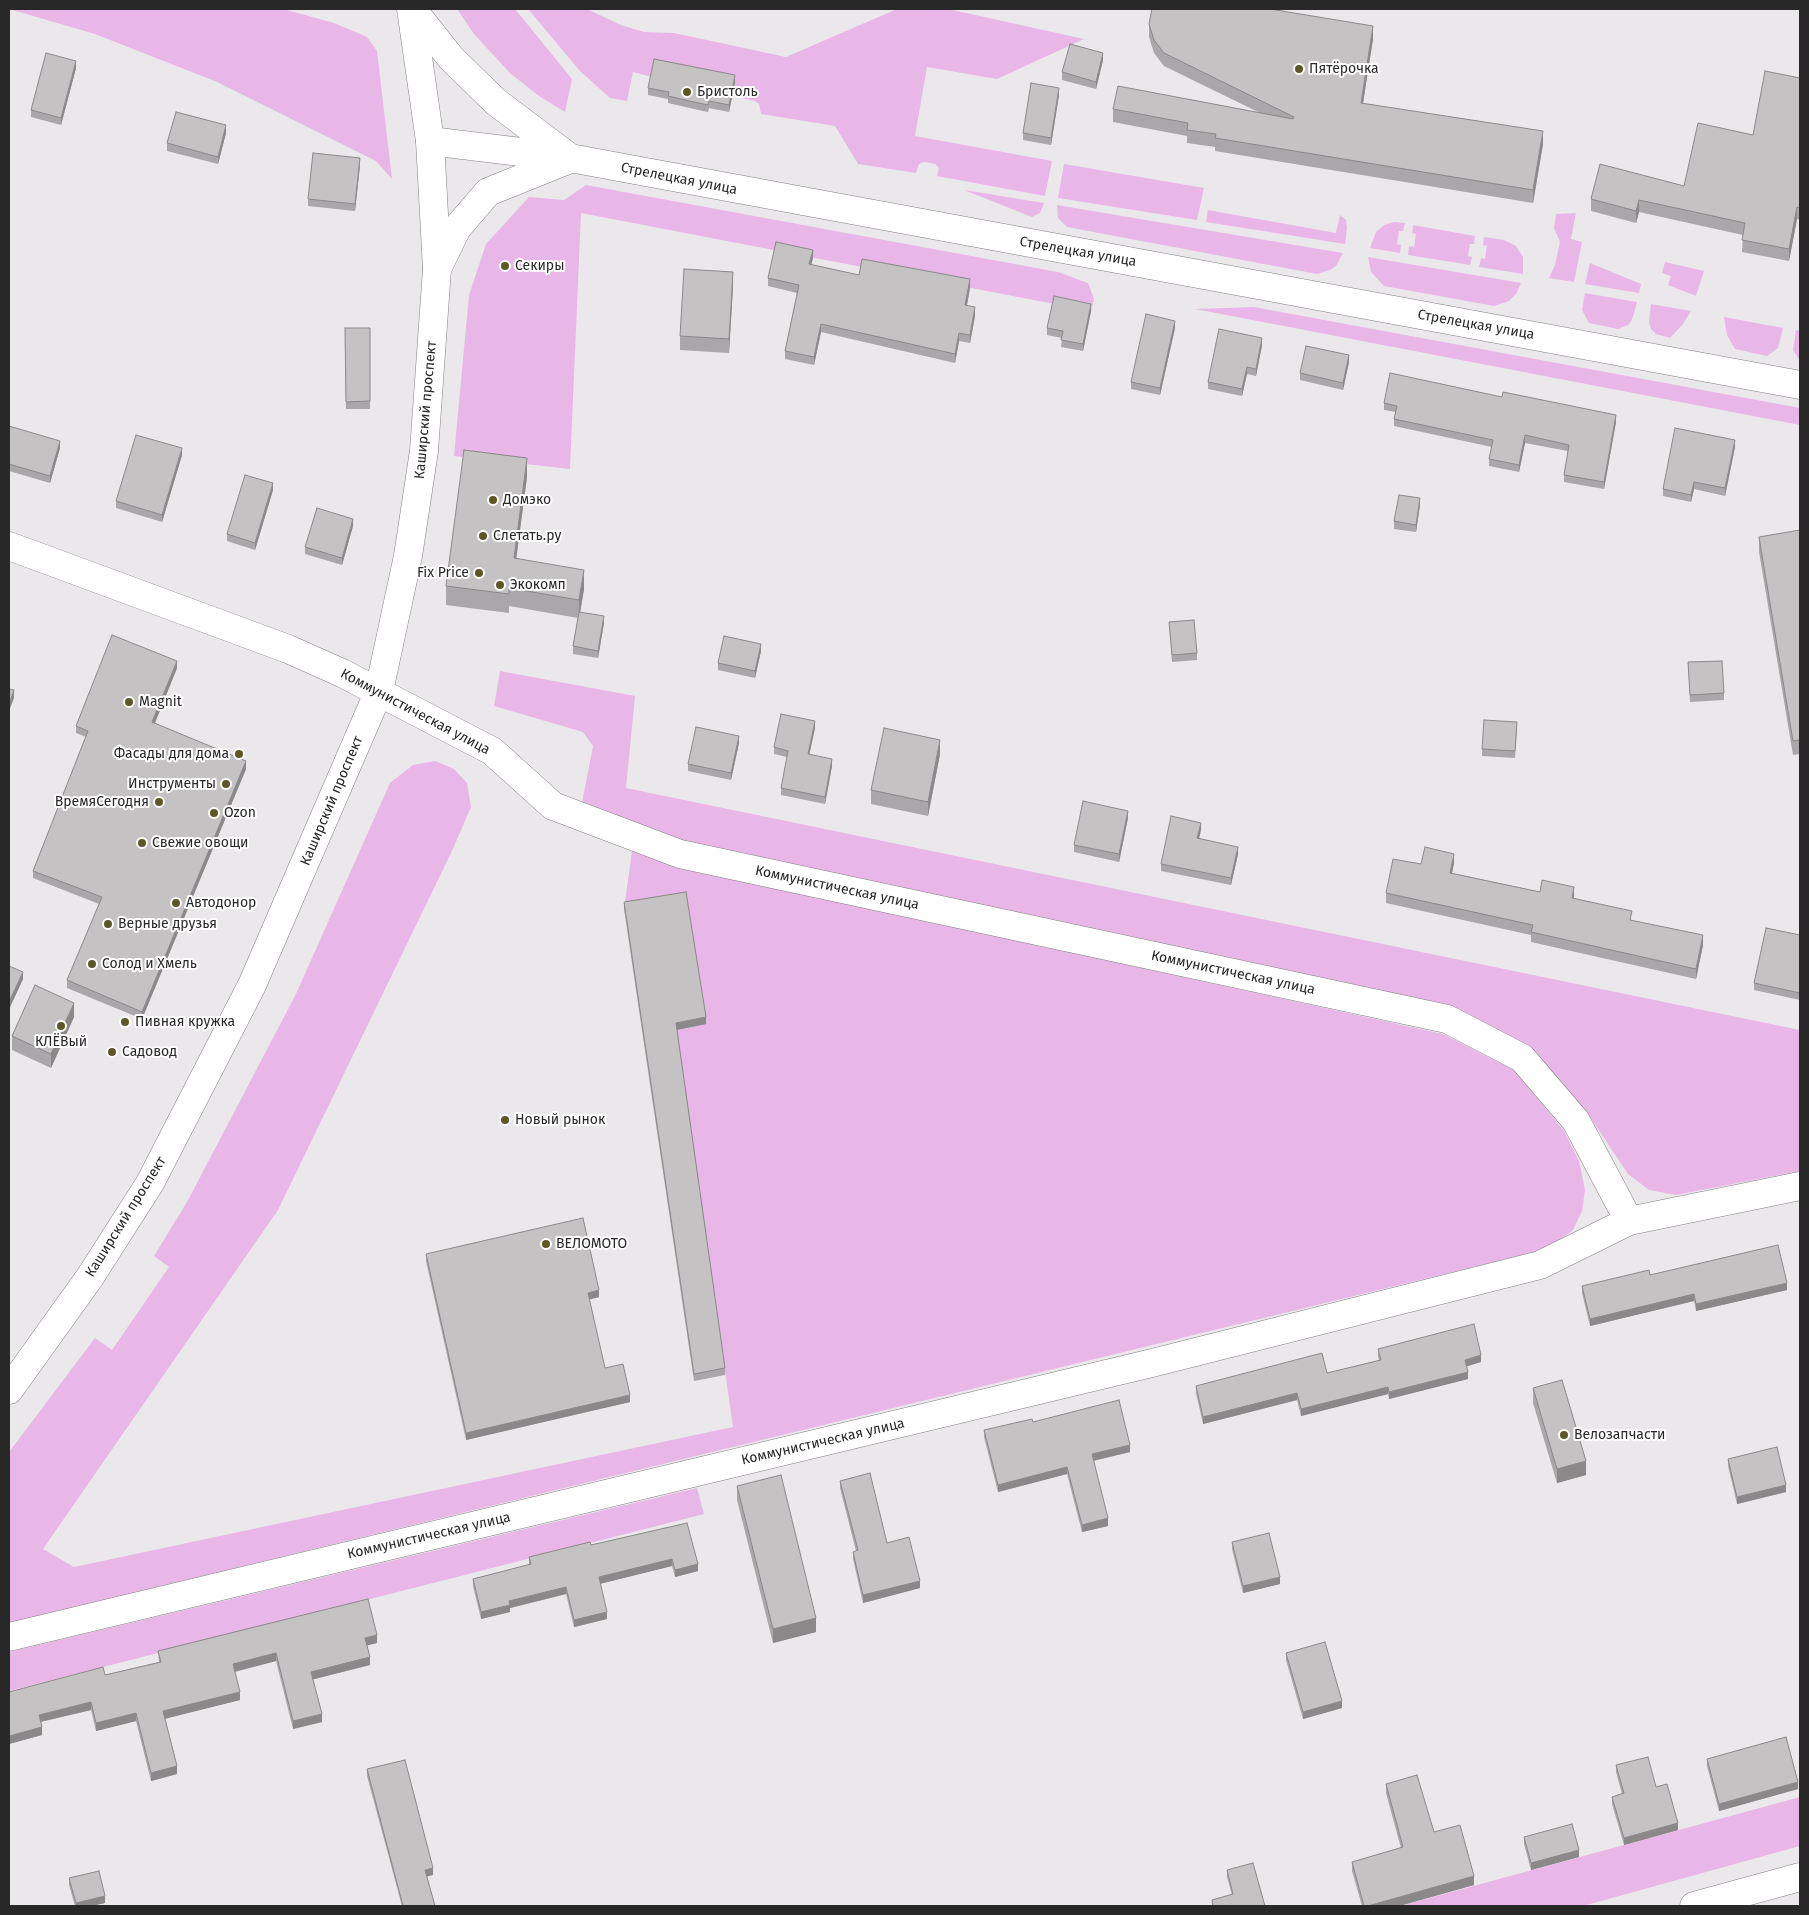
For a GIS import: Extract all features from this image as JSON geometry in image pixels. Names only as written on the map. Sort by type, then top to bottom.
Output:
[{"type":"street","name":"Каширский проспект","points":[[9,1390],[90,1277],[150,1183],[252,986],[379,692],[408,556],[424,451],[437,269],[430,141],[412,9]]},
{"type":"street","name":"Стрелецкая улица","points":[[412,9],[451,58],[496,102],[570,158],[1800,386]]},
{"type":"street","points":[[430,141],[570,158]]},
{"type":"street","points":[[437,269],[457,228],[488,192],[570,158]]},
{"type":"street","name":"Коммунистическая улица","points":[[9,546],[288,649],[342,672],[492,751],[553,806],[680,854],[1447,1019],[1522,1058],[1576,1121],[1629,1221]]},
{"type":"street","name":"Коммунистическая улица","points":[[9,1637],[1152,1363],[1540,1265],[1629,1221],[1800,1186]]},
{"type":"street","points":[[1694,1906],[1800,1877]]},
{"type":"shaded area","points":[[9,9],[283,9],[334,23],[367,37],[377,51],[392,179],[376,161],[217,82],[95,34]]},
{"type":"shaded area","points":[[457,9],[515,9],[572,79],[565,112],[539,96],[510,73],[474,34]]},
{"type":"shaded area","points":[[528,9],[587,9],[621,25],[644,32],[674,33],[786,57],[897,9],[948,9],[1084,39],[997,79],[927,67],[915,136],[1052,161],[1045,196],[937,176],[939,168],[935,164],[924,162],[919,164],[916,173],[858,164],[835,126],[761,114],[759,104],[755,101],[733,96],[735,82],[652,77],[633,72],[627,101],[610,98],[580,71]]},
{"type":"shaded area","points":[[1064,164],[1204,188],[1197,220],[1058,198]]},
{"type":"shaded area","points":[[586,185],[1058,272],[1088,283],[1094,299],[1091,311],[581,213],[570,469],[454,456],[469,295],[486,244],[529,197],[564,200]]},
{"type":"shaded area","points":[[964,190],[1044,203],[1040,213],[1032,217]]},
{"type":"shaded area","points":[[1057,205],[1343,253],[1336,266],[1317,274],[1067,227],[1058,218]]},
{"type":"shaded area","points":[[1208,210],[1336,233],[1340,215],[1346,220],[1345,244],[1206,222]]},
{"type":"shaded area","points":[[1576,213],[1571,239],[1582,242],[1574,282],[1549,278],[1555,265],[1560,242],[1554,228],[1556,214]]},
{"type":"shaded area","points":[[1394,222],[1405,223],[1403,231],[1399,231],[1397,244],[1401,245],[1400,253],[1370,248],[1376,232],[1384,225]]},
{"type":"shaded area","points":[[1413,225],[1475,236],[1474,244],[1470,244],[1468,256],[1472,257],[1470,265],[1408,255],[1409,246],[1414,247],[1416,234],[1412,233]]},
{"type":"shaded area","points":[[1484,237],[1504,240],[1516,246],[1523,257],[1523,274],[1479,267],[1481,258],[1485,259],[1487,246],[1483,245]]},
{"type":"shaded area","points":[[1368,257],[1521,283],[1516,294],[1509,301],[1494,306],[1384,286],[1371,272]]},
{"type":"shaded area","points":[[1665,262],[1704,271],[1696,296],[1668,285],[1671,276],[1662,273]]},
{"type":"shaded area","points":[[1590,263],[1641,284],[1639,293],[1585,284]]},
{"type":"shaded area","points":[[1585,293],[1637,302],[1632,320],[1628,325],[1618,329],[1589,323],[1582,310]]},
{"type":"shaded area","points":[[1651,304],[1691,311],[1683,324],[1670,338],[1656,334],[1651,329],[1649,322]]},
{"type":"shaded area","points":[[1254,307],[1800,408],[1800,425],[1195,309]]},
{"type":"shaded area","points":[[1724,317],[1783,328],[1778,348],[1767,356],[1735,349],[1727,335]]},
{"type":"shaded area","points":[[1796,330],[1800,331],[1800,361],[1793,350]]},
{"type":"shaded area","points":[[500,671],[635,696],[626,788],[1800,1030],[1800,1171],[1676,1195],[1649,1190],[1628,1174],[1588,1114],[1531,1047],[1451,1006],[685,841],[582,803],[593,746],[583,732],[494,706]]},
{"type":"shaded area","points":[[435,761],[454,769],[467,783],[471,807],[452,851],[278,1210],[43,1549],[74,1567],[733,1427],[676,1030],[624,909],[632,851],[677,866],[1443,1034],[1514,1070],[1564,1131],[1579,1161],[1585,1190],[1582,1211],[1573,1230],[1555,1243],[1535,1252],[9,1623],[9,1452],[95,1338],[112,1350],[169,1267],[154,1256],[187,1202],[295,996],[390,783],[413,765]]},
{"type":"shaded area","points":[[697,1488],[704,1514],[9,1691],[9,1652]]},
{"type":"shaded area","points":[[1800,1797],[1800,1846],[1583,1906],[1400,1906]]},
{"type":"building","points":[[1152,9],[1270,9],[1373,26],[1361,103],[1543,131],[1533,190],[1215,138],[1216,134],[1187,130],[1188,123],[1113,109],[1118,86],[1293,119],[1294,117],[1164,53],[1154,40],[1149,24]]},
{"type":"building","points":[[1070,44],[1103,53],[1096,82],[1062,72]]},
{"type":"building","points":[[46,53],[76,61],[61,118],[31,110]]},
{"type":"building","points":[[654,59],[735,75],[729,105],[709,101],[708,105],[668,96],[669,92],[648,88]]},
{"type":"building","points":[[1765,71],[1800,78],[1800,208],[1797,207],[1789,249],[1742,240],[1745,223],[1639,200],[1636,211],[1591,199],[1600,164],[1684,186],[1698,123],[1753,135]]},
{"type":"building","points":[[1031,83],[1059,88],[1051,138],[1023,133]]},
{"type":"building","points":[[176,112],[226,125],[218,157],[167,143]]},
{"type":"building","points":[[313,153],[360,158],[355,204],[308,199]]},
{"type":"building","points":[[776,242],[813,250],[809,264],[859,275],[862,259],[970,279],[965,305],[975,307],[970,335],[959,333],[955,354],[821,324],[814,357],[785,351],[799,285],[768,278]]},
{"type":"building","points":[[684,269],[733,272],[729,339],[680,336]]},
{"type":"building","points":[[1054,296],[1091,304],[1083,344],[1061,340],[1063,331],[1047,328]]},
{"type":"building","points":[[1146,314],[1175,321],[1160,388],[1131,382]]},
{"type":"building","points":[[345,328],[370,328],[370,401],[346,402]]},
{"type":"building","points":[[1219,329],[1262,338],[1256,369],[1247,367],[1242,389],[1208,382]]},
{"type":"building","points":[[1306,346],[1349,355],[1343,383],[1300,373]]},
{"type":"building","points":[[1390,373],[1502,397],[1503,392],[1616,415],[1604,482],[1564,475],[1569,445],[1525,435],[1519,465],[1489,459],[1493,440],[1394,419],[1397,406],[1384,403]]},
{"type":"building","points":[[9,426],[60,441],[50,476],[9,464]]},
{"type":"building","points":[[1675,428],[1735,440],[1725,488],[1694,482],[1691,495],[1663,489]]},
{"type":"building","points":[[136,435],[182,448],[162,515],[116,501]]},
{"type":"building","points":[[464,450],[527,458],[514,558],[584,570],[579,600],[509,588],[509,594],[446,586]]},
{"type":"building","points":[[245,475],[273,483],[255,543],[227,534]]},
{"type":"building","points":[[1399,495],[1420,498],[1416,525],[1394,521]]},
{"type":"building","points":[[317,508],[353,519],[342,558],[305,547]]},
{"type":"building","points":[[1800,530],[1800,740],[1793,741],[1759,537]]},
{"type":"building","points":[[579,612],[604,616],[598,651],[573,646]]},
{"type":"building","points":[[1194,620],[1197,653],[1172,655],[1169,622]]},
{"type":"building","points":[[112,635],[177,661],[152,722],[246,761],[142,1012],[67,980],[102,897],[33,871],[88,731],[76,726]]},
{"type":"building","points":[[724,636],[761,644],[755,671],[718,663]]},
{"type":"building","points":[[1722,661],[1724,693],[1690,695],[1688,662]]},
{"type":"building","points":[[9,689],[14,690],[9,704]]},
{"type":"building","points":[[781,714],[815,721],[808,754],[832,759],[825,797],[781,788],[788,751],[774,747]]},
{"type":"building","points":[[1484,720],[1517,722],[1515,751],[1482,749]]},
{"type":"building","points":[[696,727],[739,736],[731,773],[688,764]]},
{"type":"building","points":[[884,728],[940,740],[928,802],[871,790]]},
{"type":"building","points":[[1083,801],[1128,811],[1119,854],[1074,845]]},
{"type":"building","points":[[1171,816],[1201,823],[1197,838],[1238,847],[1231,878],[1161,864]]},
{"type":"building","points":[[1425,847],[1454,854],[1450,873],[1540,892],[1542,880],[1574,887],[1572,898],[1632,911],[1630,920],[1703,935],[1696,969],[1531,932],[1533,925],[1386,893],[1393,859],[1421,864]]},
{"type":"building","points":[[686,892],[706,1017],[676,1023],[725,1368],[694,1374],[624,902]]},
{"type":"building","points":[[1766,928],[1800,935],[1800,993],[1754,983]]},
{"type":"building","points":[[9,966],[23,972],[10,1000],[9,999]]},
{"type":"building","points":[[35,985],[74,1003],[51,1054],[12,1036]]},
{"type":"building","points":[[583,1218],[599,1290],[588,1293],[605,1368],[623,1364],[630,1395],[466,1433],[426,1254]]},
{"type":"building","points":[[1778,1245],[1787,1283],[1696,1304],[1694,1294],[1590,1319],[1582,1286],[1649,1270],[1650,1275]]},
{"type":"building","points":[[1474,1324],[1481,1355],[1465,1360],[1468,1372],[1389,1392],[1388,1387],[1301,1409],[1297,1393],[1203,1417],[1196,1386],[1322,1353],[1327,1373],[1381,1360],[1378,1349]]},
{"type":"building","points":[[1562,1380],[1586,1461],[1557,1469],[1533,1388]]},
{"type":"building","points":[[1119,1400],[1130,1445],[1092,1454],[1108,1518],[1082,1525],[1067,1467],[998,1485],[984,1430],[1032,1419],[1033,1422]]},
{"type":"building","points":[[1777,1447],[1786,1485],[1737,1497],[1728,1459]]},
{"type":"building","points":[[870,1473],[887,1543],[909,1537],[920,1581],[863,1595],[853,1552],[858,1550],[840,1481]]},
{"type":"building","points":[[781,1475],[816,1618],[773,1629],[737,1486]]},
{"type":"building","points":[[687,1523],[698,1564],[675,1570],[672,1559],[599,1577],[607,1612],[574,1620],[566,1587],[509,1601],[510,1605],[481,1612],[473,1579],[531,1564],[529,1557],[590,1542],[591,1545]]},
{"type":"building","points":[[1269,1533],[1280,1577],[1243,1586],[1232,1542]]},
{"type":"building","points":[[368,1599],[377,1635],[365,1638],[370,1657],[311,1672],[322,1714],[293,1721],[276,1653],[233,1664],[240,1692],[163,1711],[177,1766],[151,1773],[136,1713],[96,1723],[91,1702],[39,1715],[42,1727],[9,1736],[9,1692],[103,1667],[105,1675],[161,1662],[158,1651]]},
{"type":"building","points":[[1325,1642],[1342,1701],[1303,1712],[1286,1653]]},
{"type":"building","points":[[1786,1737],[1798,1782],[1719,1804],[1707,1759]]},
{"type":"building","points":[[1648,1757],[1656,1787],[1667,1784],[1678,1823],[1624,1838],[1612,1797],[1624,1793],[1616,1765]]},
{"type":"building","points":[[405,1760],[433,1868],[425,1870],[435,1906],[403,1906],[367,1769]]},
{"type":"building","points":[[1417,1775],[1434,1832],[1460,1825],[1474,1876],[1364,1906],[1352,1862],[1403,1847],[1386,1784]]},
{"type":"building","points":[[1572,1824],[1579,1850],[1531,1863],[1524,1837]]},
{"type":"building","points":[[1253,1863],[1265,1906],[1213,1906],[1212,1900],[1233,1894],[1227,1870]]},
{"type":"building","points":[[99,1871],[105,1896],[76,1903],[69,1878]]},
{"type":"place","name":"Пятёрочка","points":[[1299,69]]},
{"type":"place","name":"Бристоль","points":[[687,92]]},
{"type":"place","name":"Секиры","points":[[505,266]]},
{"type":"place","name":"Домэко","points":[[493,500]]},
{"type":"place","name":"Слетать.ру","points":[[483,536]]},
{"type":"place","name":"Fix Price","points":[[479,573]]},
{"type":"place","name":"Экокомп","points":[[500,585]]},
{"type":"place","name":"Magnit","points":[[129,702]]},
{"type":"place","name":"Фасады для дома","points":[[239,754]]},
{"type":"place","name":"Инструменты","points":[[226,784]]},
{"type":"place","name":"ВремяСегодня","points":[[159,802]]},
{"type":"place","name":"Ozon","points":[[214,813]]},
{"type":"place","name":"Свежие овощи","points":[[142,843]]},
{"type":"place","name":"Автодонор","points":[[176,903]]},
{"type":"place","name":"Верные друзья","points":[[108,924]]},
{"type":"place","name":"Солод и Хмель","points":[[92,964]]},
{"type":"place","name":"Пивная кружка","points":[[125,1022]]},
{"type":"place","name":"КЛЁВый","points":[[61,1026]]},
{"type":"place","name":"Садовод","points":[[112,1052]]},
{"type":"place","name":"Новый рынок","points":[[505,1120]]},
{"type":"place","name":"ВЕЛОМОТО","points":[[546,1244]]},
{"type":"place","name":"Велозапчасти","points":[[1564,1435]]}]
